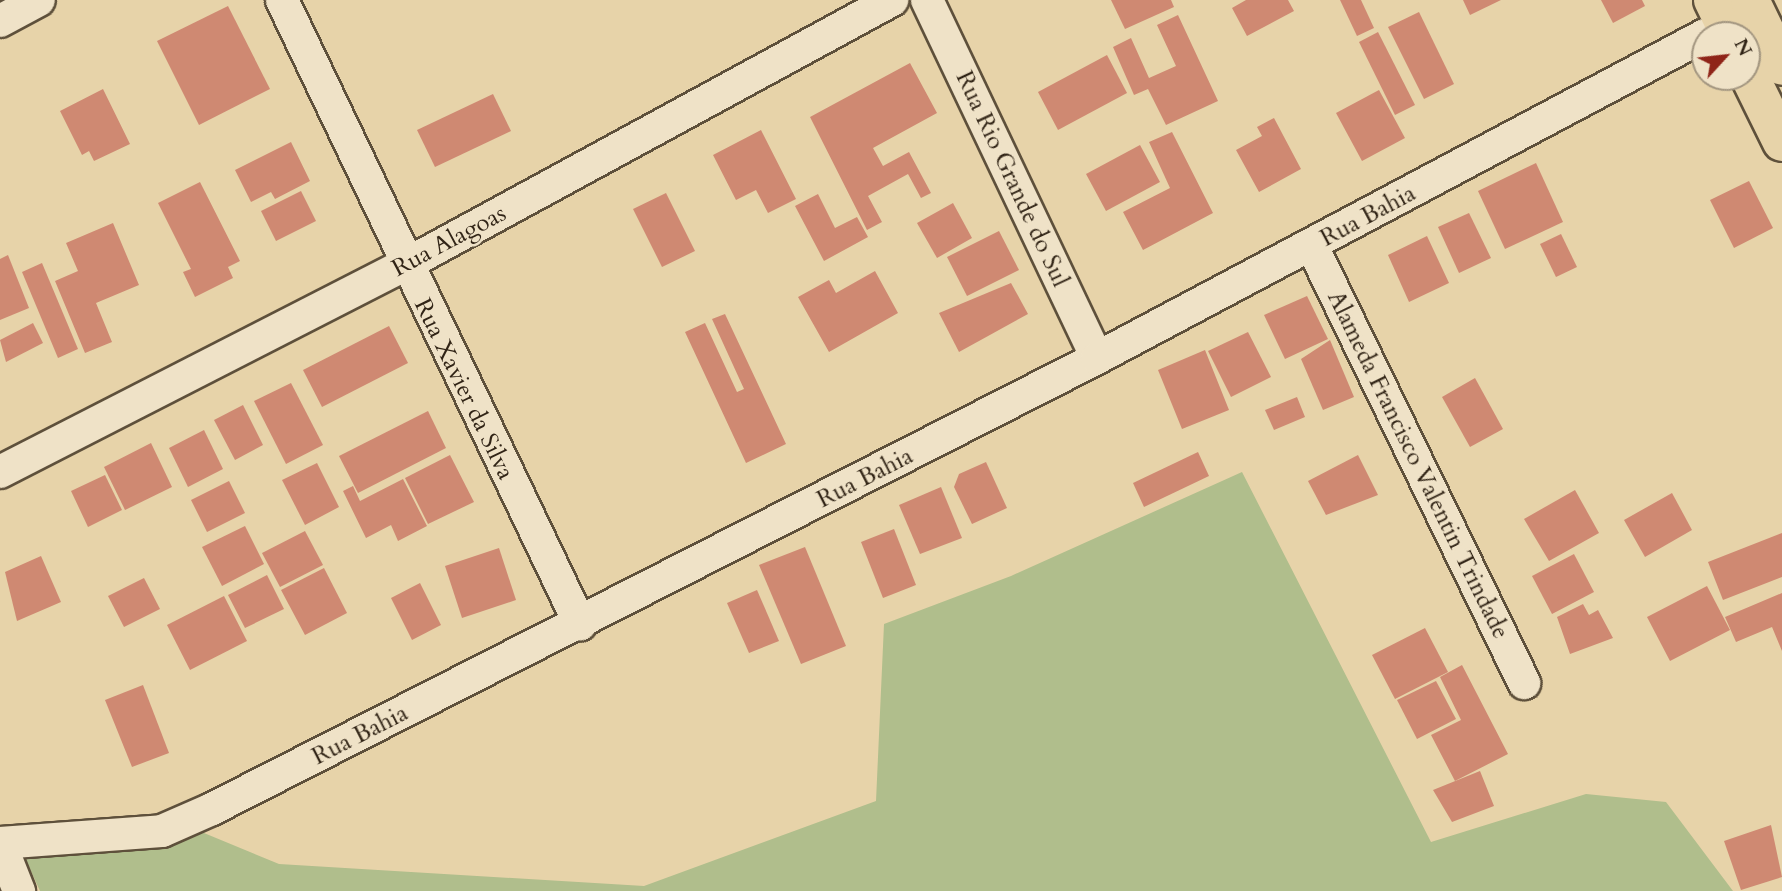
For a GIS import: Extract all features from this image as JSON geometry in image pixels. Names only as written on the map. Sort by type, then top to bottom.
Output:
[{"type":"main road","points":[[1732,18],[1782,66]]},
{"type":"main road","points":[[1757,91],[1782,142]]},
{"type":"street","points":[[0,21],[39,0]]},
{"type":"street","name":"Rua Xavier da Silva","points":[[282,0],[403,266],[580,624]]},
{"type":"street","name":"Rua Alagoas","points":[[0,472],[403,266],[892,0]]},
{"type":"street","name":"Rua Rio Grande do Sul","points":[[927,0],[1097,358]]},
{"type":"street","name":"Rua Bahia","points":[[0,843],[162,831],[580,624],[1097,358],[1312,246],[1732,18]]},
{"type":"street","name":"Alameda Francisco Valentin Trindade","points":[[1312,246],[1524,683]]},
{"type":"street","points":[[0,843],[19,891]]},
{"type":"green space","points":[[1242,472],[1431,842],[1586,794],[1666,802],[1733,891],[40,891],[25,858],[204,833],[279,864],[644,886],[876,801],[884,624],[1011,576]]},
{"type":"building","points":[[1111,0],[1171,0],[1174,7],[1125,29]]},
{"type":"building","points":[[1246,0],[1288,0],[1294,11],[1247,36],[1232,8]]},
{"type":"building","points":[[1340,0],[1361,0],[1374,28],[1357,36]]},
{"type":"building","points":[[1463,0],[1501,0],[1470,15]]},
{"type":"building","points":[[1601,0],[1642,0],[1645,6],[1613,23]]},
{"type":"building","points":[[228,6],[270,89],[199,125],[157,41]]},
{"type":"building","points":[[1419,12],[1454,84],[1424,99],[1388,27]]},
{"type":"building","points":[[1178,15],[1218,101],[1166,125],[1148,89],[1134,95],[1113,47],[1131,38],[1149,78],[1176,66],[1157,25]]},
{"type":"building","points":[[1378,32],[1415,105],[1395,115],[1359,42]]},
{"type":"building","points":[[1107,55],[1127,93],[1058,130],[1038,92]]},
{"type":"building","points":[[910,63],[937,113],[873,148],[883,166],[909,152],[931,193],[921,198],[908,174],[868,196],[882,222],[867,230],[810,117]]},
{"type":"building","points":[[103,89],[130,144],[94,161],[89,151],[82,155],[60,111]]},
{"type":"building","points":[[1379,90],[1405,138],[1362,161],[1336,113]]},
{"type":"building","points":[[493,94],[511,131],[435,167],[417,130]]},
{"type":"building","points":[[1274,118],[1301,169],[1259,192],[1236,150],[1262,136],[1257,127]]},
{"type":"building","points":[[761,130],[796,199],[768,213],[756,190],[736,200],[713,155]]},
{"type":"building","points":[[1172,132],[1213,213],[1143,250],[1123,212],[1170,188],[1149,142]]},
{"type":"building","points":[[291,142],[310,181],[275,199],[271,192],[251,202],[235,170]]},
{"type":"building","points":[[1140,145],[1160,182],[1106,211],[1086,174]]},
{"type":"building","points":[[1536,163],[1563,222],[1505,249],[1478,191]]},
{"type":"building","points":[[1749,181],[1773,228],[1734,248],[1710,200]]},
{"type":"building","points":[[200,182],[240,261],[228,267],[233,278],[195,297],[183,272],[191,269],[158,203]]},
{"type":"building","points":[[301,191],[316,221],[276,241],[261,211]]},
{"type":"building","points":[[666,193],[695,251],[662,267],[633,209]]},
{"type":"building","points":[[818,194],[835,228],[857,217],[868,237],[824,261],[795,206]]},
{"type":"building","points":[[953,203],[972,238],[937,258],[917,223]]},
{"type":"building","points":[[1469,213],[1491,258],[1459,273],[1438,227]]},
{"type":"building","points":[[113,223],[139,285],[96,303],[112,342],[85,353],[55,281],[78,271],[66,243]]},
{"type":"building","points":[[999,231],[1019,270],[967,296],[947,257]]},
{"type":"building","points":[[1561,234],[1577,267],[1556,277],[1540,244]]},
{"type":"building","points":[[1427,236],[1449,283],[1409,302],[1388,255]]},
{"type":"building","points":[[8,255],[29,308],[0,320],[0,259]]},
{"type":"building","points":[[42,263],[78,349],[58,358],[22,272]]},
{"type":"building","points":[[875,271],[898,313],[829,352],[798,297],[829,280],[836,293]]},
{"type":"building","points":[[1011,283],[1028,314],[959,352],[939,313]]},
{"type":"building","points":[[1307,296],[1328,339],[1285,359],[1264,315]]},
{"type":"building","points":[[725,314],[786,444],[746,463],[685,332],[705,323],[737,392],[744,389],[712,319]]},
{"type":"building","points":[[33,323],[43,343],[6,362],[0,340]]},
{"type":"building","points":[[389,326],[408,363],[322,407],[303,370]]},
{"type":"building","points":[[1248,332],[1271,377],[1231,397],[1208,351]]},
{"type":"building","points":[[1330,340],[1354,397],[1323,410],[1301,359]]},
{"type":"building","points":[[1205,350],[1229,410],[1182,429],[1158,370]]},
{"type":"building","points":[[1475,378],[1503,429],[1470,447],[1442,397]]},
{"type":"building","points":[[291,383],[323,445],[286,464],[254,401]]},
{"type":"building","points":[[1297,397],[1305,417],[1274,430],[1265,410]]},
{"type":"building","points":[[243,405],[263,445],[235,460],[214,420]]},
{"type":"building","points":[[428,411],[446,448],[358,493],[339,456]]},
{"type":"building","points":[[204,430],[223,469],[188,487],[169,448]]},
{"type":"building","points":[[151,443],[172,487],[125,510],[104,467]]},
{"type":"building","points":[[1198,452],[1209,476],[1144,507],[1133,483]]},
{"type":"building","points":[[450,455],[474,502],[428,524],[405,478]]},
{"type":"building","points":[[1358,455],[1378,495],[1326,515],[1308,481]]},
{"type":"building","points":[[986,462],[1007,508],[972,524],[954,487],[959,474]]},
{"type":"building","points":[[317,463],[339,507],[305,525],[282,480]]},
{"type":"building","points":[[105,475],[122,510],[88,527],[71,491]]},
{"type":"building","points":[[403,479],[427,526],[398,541],[391,525],[366,538],[343,491],[353,486],[360,501]]},
{"type":"building","points":[[229,481],[245,513],[207,532],[191,500]]},
{"type":"building","points":[[941,487],[962,538],[920,554],[899,505]]},
{"type":"building","points":[[1575,490],[1599,533],[1549,561],[1524,519]]},
{"type":"building","points":[[1672,493],[1692,530],[1645,557],[1624,520]]},
{"type":"building","points":[[245,526],[264,564],[222,586],[202,547]]},
{"type":"building","points":[[894,529],[916,585],[883,598],[861,542]]},
{"type":"building","points":[[305,531],[323,565],[280,587],[262,553]]},
{"type":"building","points":[[1782,533],[1782,577],[1723,600],[1708,562]]},
{"type":"building","points":[[805,547],[846,646],[801,664],[759,565]]},
{"type":"building","points":[[499,548],[516,600],[462,618],[445,566]]},
{"type":"building","points":[[1574,554],[1594,592],[1552,614],[1532,576]]},
{"type":"building","points":[[41,556],[61,602],[17,621],[5,572]]},
{"type":"building","points":[[324,568],[347,613],[305,635],[281,590]]},
{"type":"building","points":[[267,575],[284,609],[245,628],[228,595]]},
{"type":"building","points":[[144,578],[160,609],[124,627],[108,596]]},
{"type":"building","points":[[420,583],[441,625],[412,640],[391,598]]},
{"type":"building","points":[[1707,586],[1730,630],[1670,661],[1647,617]]},
{"type":"building","points":[[757,590],[779,641],[749,653],[727,603]]},
{"type":"building","points":[[1782,593],[1782,651],[1772,627],[1736,642],[1725,617]]},
{"type":"building","points":[[224,596],[247,641],[190,670],[167,625]]},
{"type":"building","points":[[1583,604],[1589,615],[1598,610],[1613,638],[1570,654],[1557,617]]},
{"type":"building","points":[[1425,628],[1448,672],[1395,699],[1372,655]]},
{"type":"building","points":[[1462,665],[1508,754],[1455,781],[1431,735],[1461,720],[1440,677]]},
{"type":"building","points":[[1436,681],[1456,719],[1417,739],[1397,700]]},
{"type":"building","points":[[143,685],[169,753],[132,767],[105,700]]},
{"type":"building","points":[[1480,771],[1494,806],[1452,822],[1433,790]]},
{"type":"building","points":[[1771,825],[1782,877],[1741,890],[1724,841]]}]
